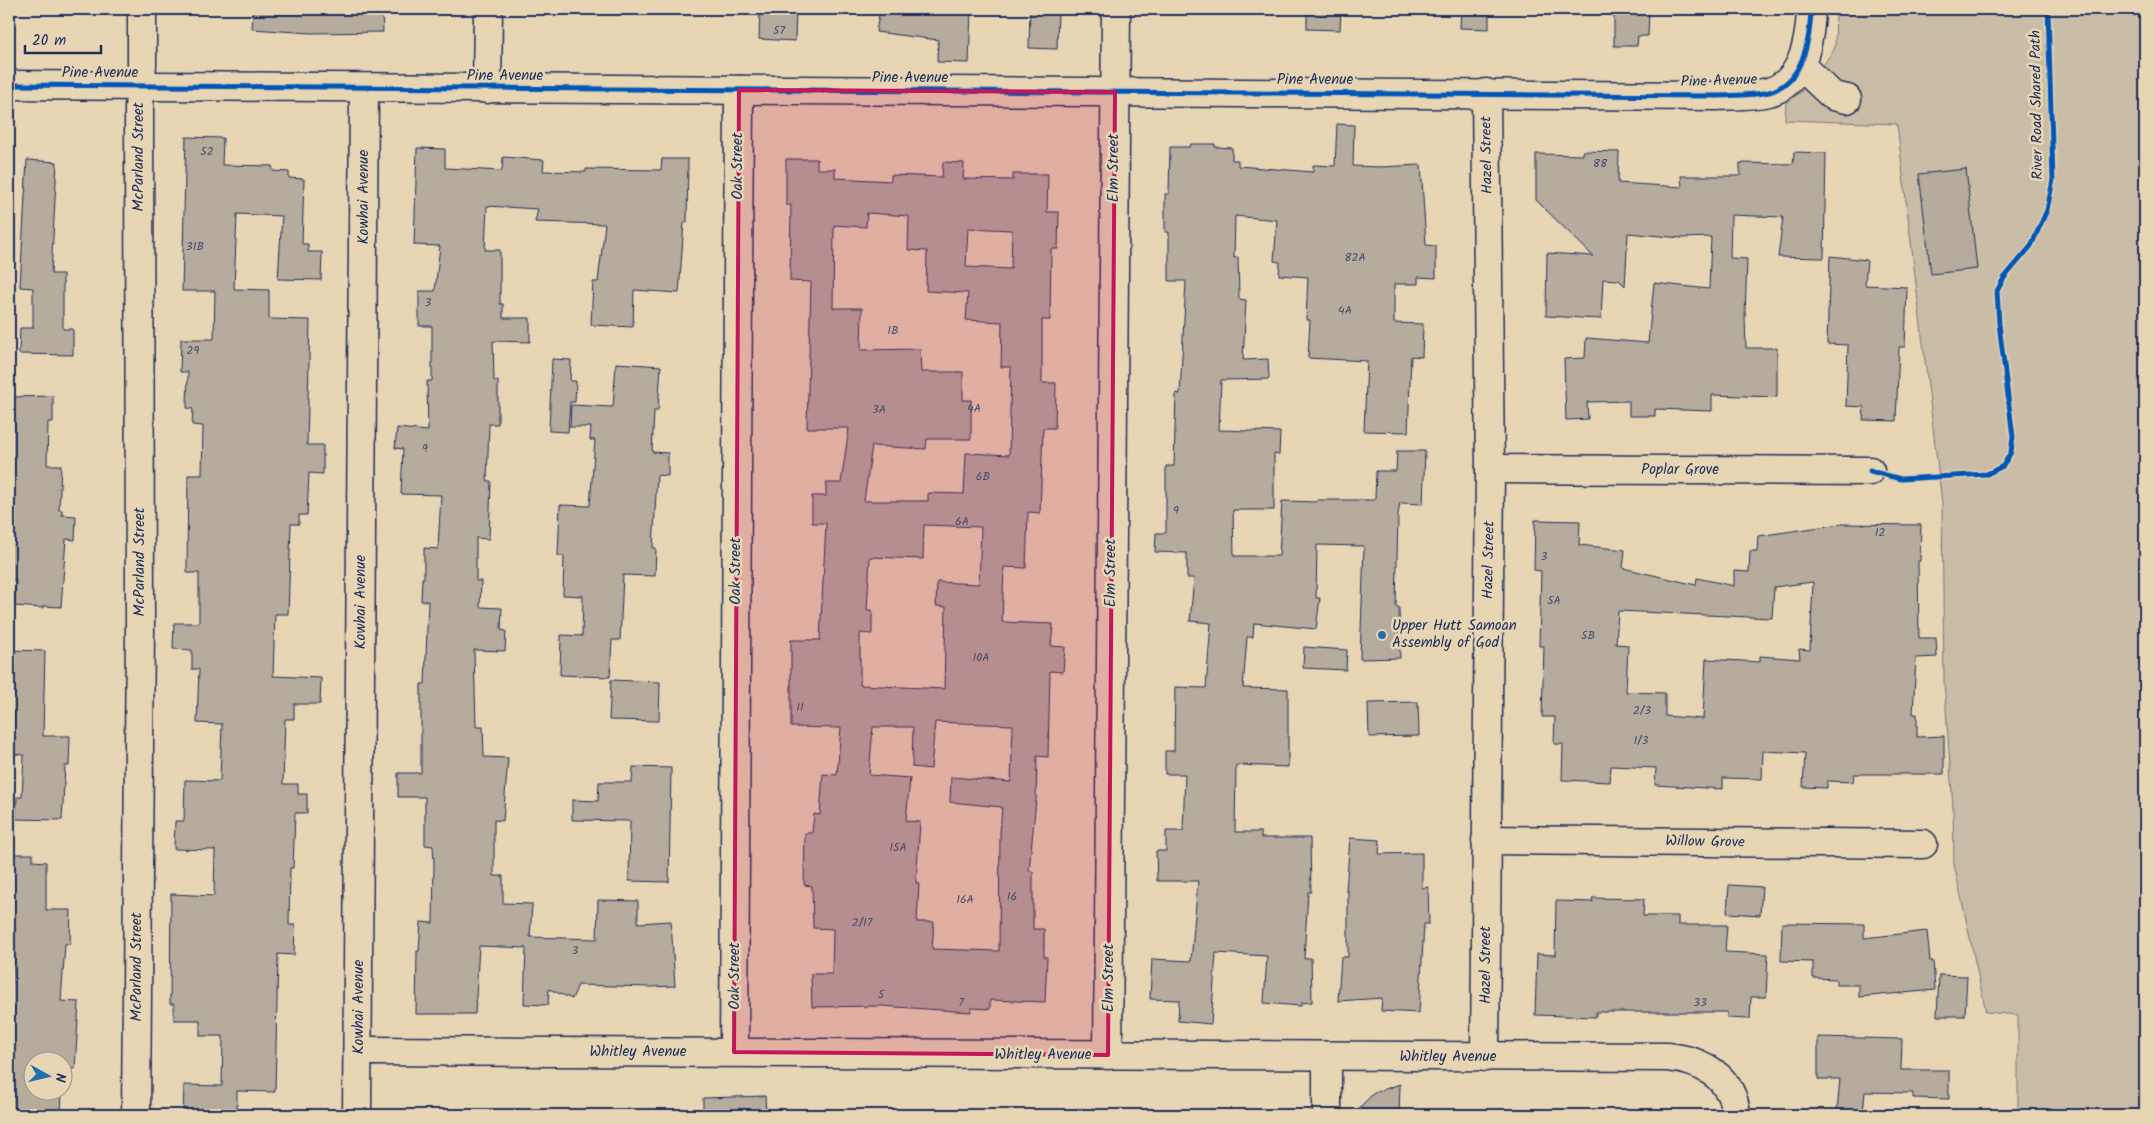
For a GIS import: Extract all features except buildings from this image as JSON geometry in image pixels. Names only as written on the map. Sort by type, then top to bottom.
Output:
[{"type":"street","name":"McParland Street","points":[[136,1115],[140,627],[139,108],[142,9]]},
{"type":"street","points":[[487,89],[488,9]]},
{"type":"street","name":"Elm Street","points":[[1108,1055],[1116,9]]},
{"type":"street","points":[[1811,9],[1806,50],[1800,65],[1833,96],[1847,99]]},
{"type":"street","name":"Pine Avenue","points":[[9,85],[1486,93],[1715,96],[1770,92],[1793,76],[1800,65]]},
{"type":"street","name":"Kowhai Avenue","points":[[358,1115],[364,88]]},
{"type":"street","name":"Oak Street","points":[[734,1052],[739,90]]},
{"type":"street","name":"Hazel Street","points":[[1485,1057],[1490,469],[1486,93]]},
{"type":"street","name":"Poplar Grove","points":[[1490,469],[1870,470]]},
{"type":"street","name":"Willow Grove","points":[[1486,840],[1923,844]]},
{"type":"street","name":"Whitley Avenue","points":[[358,1051],[1668,1057],[1684,1058],[1700,1064],[1722,1078],[1735,1104],[1736,1115]]},
{"type":"street","points":[[1327,1115],[1328,1056]]},
{"type":"highlighted area","points":[[739,90],[1115,92],[1108,1055],[734,1052]]},
{"type":"shaded area","points":[[1836,9],[2145,9],[2145,1115],[2018,1115],[2018,1015],[1986,1012],[1954,864],[1953,808],[1944,680],[1942,503],[1897,124],[1785,120],[1786,103],[1809,86],[1835,48]]},
{"type":"cycle path","points":[[9,85],[1742,95],[1769,92],[1781,87],[1790,79],[1803,58],[1809,34],[1811,9]]},
{"type":"cycle path","name":"River Road Shared Path","points":[[1870,471],[1901,479],[1987,474],[2003,466],[2011,452],[2013,437],[1999,324],[1997,291],[2004,278],[2031,246],[2047,210],[2053,180],[2048,9]]},
{"type":"place","name":"Upper Hutt Samoan Assembly of God","points":[[1382,635]]}]
